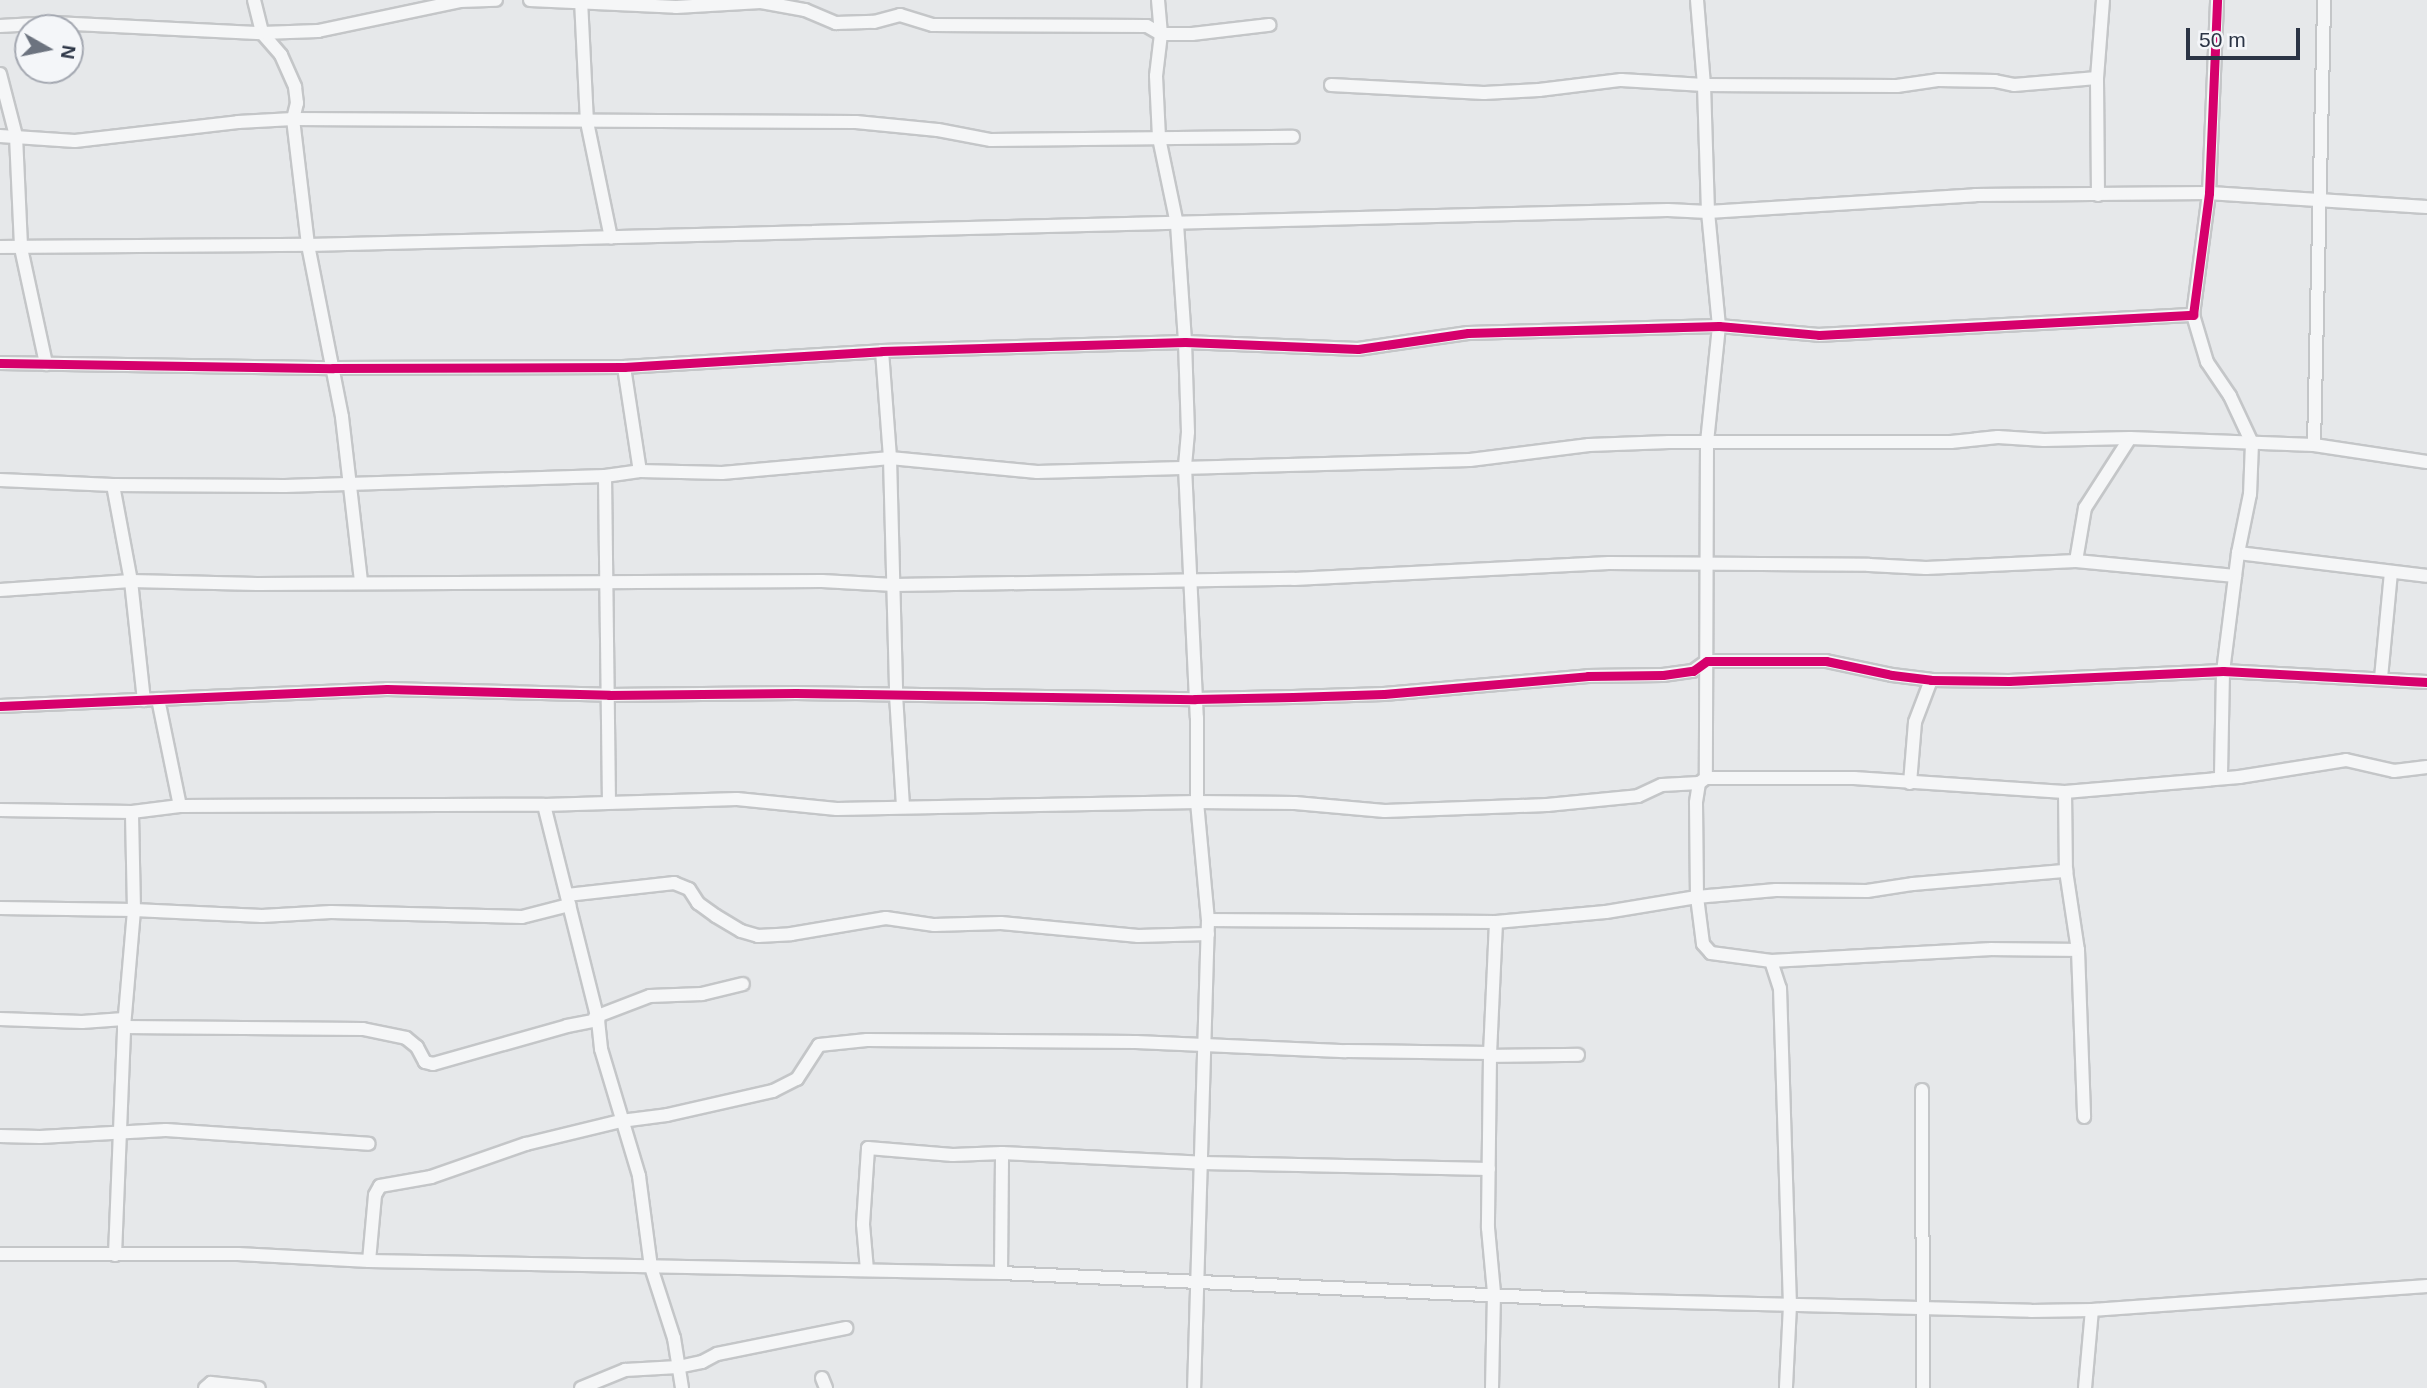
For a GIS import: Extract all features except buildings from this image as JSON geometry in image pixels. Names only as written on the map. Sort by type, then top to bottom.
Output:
[{"type":"street","points":[[254,0],[262,33],[290,71],[297,103],[293,119],[308,245],[333,368],[351,483],[361,581]]},
{"type":"street","points":[[0,26],[54,23],[262,33],[318,31],[460,1],[496,0]]},
{"type":"street","points":[[530,0],[761,2],[805,10],[836,23],[874,22],[900,15],[933,25],[1147,26],[1161,34],[1192,34],[1269,25]]},
{"type":"street","points":[[581,0],[587,122],[611,238]]},
{"type":"street","points":[[1158,0],[1161,34],[1156,76],[1159,138],[1177,224],[1185,342],[1188,432],[1185,467],[1197,802],[1208,920],[1195,1388]]},
{"type":"street","points":[[1697,0],[1704,85],[1708,212],[1719,326],[1707,442],[1704,562],[1707,661],[1702,781],[1696,803],[1697,897],[1703,944],[1711,953],[1771,961],[1992,949],[2078,950]]},
{"type":"street","points":[[2098,195],[2097,78],[2103,0]]},
{"type":"street","points":[[2217,0],[2209,193],[2193,315],[2207,362],[2230,396],[2252,443],[2250,494],[2238,553],[2223,671],[2221,778]]},
{"type":"street","points":[[2314,445],[2324,0]]},
{"type":"street","points":[[0,74],[16,136],[21,248],[46,364]]},
{"type":"street","points":[[1331,85],[1484,93],[1539,90],[1621,80],[1704,85],[1896,86],[1938,80],[2014,85],[2097,78]]},
{"type":"street","points":[[0,136],[75,141],[237,122],[293,119],[856,122],[938,130],[991,140],[1293,137]]},
{"type":"street","points":[[0,247],[308,245],[1668,210],[1708,212],[1975,195],[2209,193],[2427,207]]},
{"type":"street","points":[[0,363],[333,368],[624,367],[882,351],[1185,342],[1358,349],[1468,333],[1719,326],[1819,335],[2193,315]]},
{"type":"street","points":[[882,351],[890,458],[896,695],[903,807]]},
{"type":"street","points":[[624,367],[640,471]]},
{"type":"street","points":[[0,480],[113,485],[285,486],[604,476],[640,471],[722,473],[890,458],[1037,472],[1470,460],[1590,446],[1707,442],[1951,442],[1998,437],[2044,440],[2130,438],[2314,445],[2427,462]]},
{"type":"street","points":[[2076,561],[2085,508],[2130,438]]},
{"type":"street","points":[[604,476],[610,802]]},
{"type":"street","points":[[113,485],[151,700],[180,806]]},
{"type":"street","points":[[2238,553],[2427,576]]},
{"type":"street","points":[[0,590],[131,581],[257,584],[361,581],[822,581],[894,585],[1190,581],[1402,575],[1609,563],[1704,562],[1926,568],[2076,561],[2235,576]]},
{"type":"street","points":[[2381,678],[2391,572]]},
{"type":"street","points":[[0,706],[387,690],[609,695],[1195,699],[1384,694],[1588,676],[1663,675],[1692,671],[1707,661],[1826,661],[1892,676],[1931,680],[2008,681],[2223,671],[2427,682]]},
{"type":"street","points":[[1910,783],[1915,722],[1931,680]]},
{"type":"street","points":[[0,810],[132,813],[180,806],[544,805],[737,799],[837,809],[1197,802],[1295,803],[1385,811],[1499,808],[1638,796],[1662,785],[1702,781],[1854,779],[2065,792],[2221,778],[2346,760],[2394,771],[2427,767]]},
{"type":"street","points":[[2065,792],[2066,871],[2078,950],[2084,1117]]},
{"type":"street","points":[[544,805],[596,1018],[601,1049],[639,1176],[651,1267],[674,1338],[682,1388]]},
{"type":"street","points":[[115,1255],[124,1023],[134,910],[132,813]]},
{"type":"street","points":[[1208,920],[1496,922],[1606,912],[1697,897],[1776,890],[1867,891],[1913,884],[2066,871]]},
{"type":"street","points":[[0,908],[262,916],[331,912],[523,917],[568,900],[674,883],[690,889],[698,903],[716,916],[741,931],[758,936],[791,934],[886,918],[934,925],[1001,923],[1138,936],[1208,934]]},
{"type":"street","points":[[1492,1388],[1494,1293],[1488,1228],[1490,1054],[1496,922]]},
{"type":"street","points":[[1771,961],[1780,988],[1782,1017],[1790,1305],[1786,1388]]},
{"type":"street","points":[[0,1018],[363,1028],[406,1038],[417,1047],[425,1062],[433,1064],[596,1018],[650,996],[702,994],[743,984]]},
{"type":"street","points":[[369,1261],[376,1195],[380,1186],[431,1177],[526,1144],[621,1121],[667,1115],[773,1091],[797,1079],[819,1045],[842,1041],[1204,1045],[1346,1051],[1578,1055]]},
{"type":"street","points":[[1922,1090],[1923,1388]]},
{"type":"street","points":[[0,1136],[166,1130],[369,1144]]},
{"type":"street","points":[[867,1270],[863,1214],[867,1148],[953,1155],[1002,1153],[1203,1163],[1489,1169]]},
{"type":"street","points":[[1001,1273],[1002,1153]]},
{"type":"street","points":[[0,1254],[239,1254],[369,1261],[1001,1273],[1494,1293],[1596,1300],[1923,1309],[2092,1310],[2427,1286]]},
{"type":"street","points":[[2085,1388],[2092,1310]]},
{"type":"street","points":[[581,1388],[625,1370],[678,1367],[702,1362],[718,1354],[846,1328]]},
{"type":"street","points":[[205,1388],[211,1383],[260,1388]]},
{"type":"cycle path","points":[[0,363],[333,368],[624,367],[882,351],[1185,342],[1358,349],[1468,333],[1719,326],[1819,335],[2193,315],[2209,193],[2217,0]]},
{"type":"cycle path","points":[[0,706],[387,689],[609,695],[796,693],[1195,699],[1293,697],[1384,694],[1588,676],[1663,675],[1693,671],[1707,661],[1826,661],[1931,680],[2009,681],[2223,671],[2427,682]]}]
